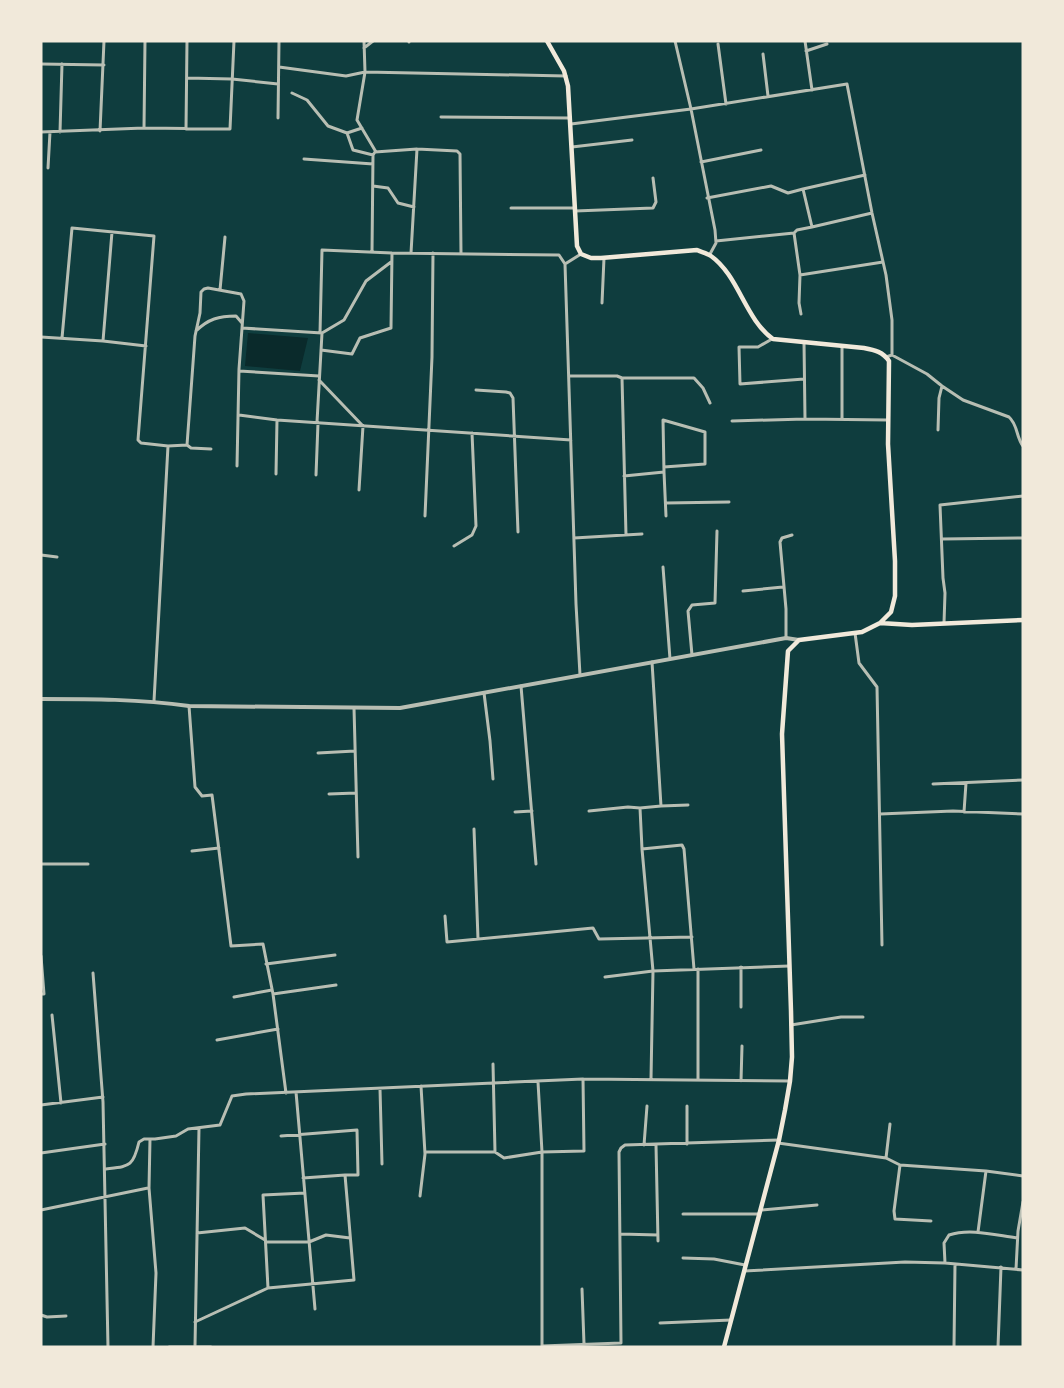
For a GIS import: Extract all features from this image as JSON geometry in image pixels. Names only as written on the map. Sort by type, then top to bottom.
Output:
[{"type":"main road","points":[[546,41],[566,76],[571,118],[577,246],[581,254],[591,258],[697,250],[710,254],[728,276],[762,331],[773,339],[878,350],[886,356],[889,362],[890,488],[895,561],[895,596],[891,612],[880,623],[862,632],[799,640],[788,651],[782,734],[792,1057],[790,1082],[779,1141],[724,1347]]},
{"type":"main road","points":[[880,623],[912,625],[1023,620]]},
{"type":"street","points":[[100,131],[104,41]]},
{"type":"street","points":[[144,128],[146,41]]},
{"type":"street","points":[[186,129],[188,41]]},
{"type":"street","points":[[41,132],[144,128],[230,129],[234,41]]},
{"type":"street","points":[[278,118],[279,41]]},
{"type":"street","points":[[364,41],[365,72],[357,120],[375,153],[373,164],[372,252]]},
{"type":"street","points":[[364,48],[373,41]]},
{"type":"street","points":[[675,41],[691,109],[713,221],[716,241],[715,247],[710,254]]},
{"type":"street","points":[[805,41],[812,90]]},
{"type":"street","points":[[718,44],[726,104]]},
{"type":"street","points":[[806,51],[827,44]]},
{"type":"street","points":[[762,54],[768,96]]},
{"type":"street","points":[[41,64],[104,65]]},
{"type":"street","points":[[60,132],[62,64]]},
{"type":"street","points":[[279,67],[346,76],[365,72],[566,76]]},
{"type":"street","points":[[187,78],[232,79],[278,84]]},
{"type":"street","points":[[571,124],[726,104],[848,84],[883,262],[892,320],[892,356]]},
{"type":"street","points":[[292,94],[307,100],[328,126],[347,133],[362,128]]},
{"type":"street","points":[[441,117],[571,118]]},
{"type":"street","points":[[48,168],[50,132]]},
{"type":"street","points":[[347,133],[353,150],[375,153],[417,149],[457,151],[460,154],[461,254]]},
{"type":"street","points":[[572,147],[632,140]]},
{"type":"street","points":[[412,253],[417,149]]},
{"type":"street","points":[[701,162],[761,150]]},
{"type":"street","points":[[304,159],[373,164]]},
{"type":"street","points":[[707,198],[771,186],[788,193],[865,175]]},
{"type":"street","points":[[511,208],[575,210],[653,208],[656,202],[653,178]]},
{"type":"street","points":[[373,186],[388,188],[398,203],[414,207]]},
{"type":"street","points":[[804,189],[812,227]]},
{"type":"street","points":[[716,241],[794,233],[797,230],[872,213]]},
{"type":"street","points":[[62,338],[72,228],[154,236],[138,440],[141,443],[168,446],[187,445],[191,448],[211,449]]},
{"type":"street","points":[[103,341],[112,232]]},
{"type":"street","points":[[794,233],[800,275],[799,303],[801,314]]},
{"type":"street","points":[[220,290],[225,238]]},
{"type":"street","points":[[316,475],[321,350],[322,250],[392,254],[559,255],[565,264],[580,675]]},
{"type":"street","points":[[425,516],[433,341],[433,253]]},
{"type":"street","points":[[321,350],[352,354],[360,338],[391,328],[392,254]]},
{"type":"street","points":[[565,264],[581,254]]},
{"type":"street","points":[[602,303],[604,258]]},
{"type":"street","points":[[242,328],[321,333],[344,320],[366,281],[392,262]]},
{"type":"street","points":[[800,275],[883,262]]},
{"type":"street","points":[[187,445],[201,292],[208,288],[241,294],[244,296],[238,370],[237,466]]},
{"type":"street","points":[[196,332],[219,316],[236,316],[242,323]]},
{"type":"street","points":[[41,337],[146,346]]},
{"type":"street","points":[[773,339],[758,347],[739,347],[740,384],[804,379]]},
{"type":"street","points":[[804,342],[805,419]]},
{"type":"street","points":[[842,346],[842,419]]},
{"type":"street","points":[[886,356],[892,356],[927,374],[963,400],[1009,417],[1014,421],[1017,436],[1023,446]]},
{"type":"street","points":[[238,370],[319,378],[362,426],[359,490]]},
{"type":"street","points":[[569,376],[694,378],[703,388],[710,403]]},
{"type":"street","points":[[622,378],[626,535]]},
{"type":"street","points":[[938,430],[939,398],[942,386]]},
{"type":"street","points":[[476,390],[506,392],[512,396],[518,532]]},
{"type":"street","points":[[239,415],[277,420],[571,440]]},
{"type":"street","points":[[732,421],[805,419],[888,420]]},
{"type":"street","points":[[276,474],[277,420]]},
{"type":"street","points":[[664,468],[705,464],[704,432],[663,420],[664,472],[666,516]]},
{"type":"street","points":[[454,546],[472,535],[476,526],[472,433]]},
{"type":"street","points":[[154,701],[168,446]]},
{"type":"street","points":[[624,476],[664,472]]},
{"type":"street","points":[[944,623],[945,593],[940,506],[1023,496]]},
{"type":"street","points":[[666,503],[729,502]]},
{"type":"street","points":[[692,655],[688,611],[692,605],[715,603],[717,530]]},
{"type":"street","points":[[574,538],[642,534]]},
{"type":"street","points":[[786,638],[780,542],[782,538],[792,535]]},
{"type":"street","points":[[942,538],[1023,538]]},
{"type":"street","points":[[41,555],[57,557]]},
{"type":"street","points":[[663,567],[670,659]]},
{"type":"street","points":[[743,591],[783,587]]},
{"type":"street","points":[[855,633],[859,663],[877,687],[882,945]]},
{"type":"street","points":[[41,699],[154,701],[188,706],[400,708],[786,638],[799,640]]},
{"type":"street","points":[[652,662],[661,806]]},
{"type":"street","points":[[522,686],[536,864]]},
{"type":"street","points":[[484,693],[493,779]]},
{"type":"street","points":[[188,706],[195,788],[202,796],[212,795],[232,946],[263,944],[273,992],[286,1093]]},
{"type":"street","points":[[354,708],[358,857]]},
{"type":"street","points":[[318,754],[355,751]]},
{"type":"street","points":[[933,784],[1023,780]]},
{"type":"street","points":[[964,812],[966,783]]},
{"type":"street","points":[[329,794],[356,793]]},
{"type":"street","points":[[588,811],[628,807],[688,805]]},
{"type":"street","points":[[640,808],[642,849],[654,971],[651,1079]]},
{"type":"street","points":[[514,812],[532,811]]},
{"type":"street","points":[[880,814],[964,812],[1023,814]]},
{"type":"street","points":[[474,829],[478,939]]},
{"type":"street","points":[[642,849],[682,846],[684,849],[696,969],[698,1080]]},
{"type":"street","points":[[192,851],[219,848]]},
{"type":"street","points":[[41,864],[88,864]]},
{"type":"street","points":[[445,916],[447,942],[592,928],[599,939],[692,937]]},
{"type":"street","points":[[41,956],[44,994],[41,994]]},
{"type":"street","points":[[266,964],[335,956]]},
{"type":"street","points":[[605,977],[654,971],[789,966]]},
{"type":"street","points":[[741,967],[741,1007]]},
{"type":"street","points":[[93,974],[105,1144],[108,1347]]},
{"type":"street","points":[[234,997],[336,985]]},
{"type":"street","points":[[52,1015],[61,1103]]},
{"type":"street","points":[[791,1025],[841,1017],[863,1017]]},
{"type":"street","points":[[218,1040],[278,1029]]},
{"type":"street","points":[[741,1081],[742,1046]]},
{"type":"street","points":[[493,1064],[495,1152]]},
{"type":"street","points":[[425,1152],[495,1152],[504,1158],[542,1152],[584,1152],[583,1079]]},
{"type":"street","points":[[106,1169],[126,1166],[135,1160],[139,1142],[144,1139],[176,1136],[188,1130],[220,1125],[232,1096],[583,1079],[790,1082]]},
{"type":"street","points":[[538,1082],[542,1152],[542,1346],[620,1343],[619,1152],[625,1145],[779,1141],[886,1158],[900,1165],[986,1171],[1023,1176]]},
{"type":"street","points":[[420,1196],[425,1152],[421,1086]]},
{"type":"street","points":[[380,1089],[382,1164]]},
{"type":"street","points":[[296,1092],[315,1309]]},
{"type":"street","points":[[41,1105],[103,1097]]},
{"type":"street","points":[[644,1145],[648,1106]]},
{"type":"street","points":[[687,1106],[687,1144]]},
{"type":"street","points":[[886,1158],[890,1124]]},
{"type":"street","points":[[195,1346],[199,1128]]},
{"type":"street","points":[[281,1136],[357,1130],[358,1175],[304,1178]]},
{"type":"street","points":[[150,1139],[148,1188],[156,1272],[153,1347]]},
{"type":"street","points":[[41,1152],[105,1144]]},
{"type":"street","points":[[656,1144],[658,1241]]},
{"type":"street","points":[[900,1165],[894,1210],[895,1219],[931,1222]]},
{"type":"street","points":[[978,1232],[986,1171]]},
{"type":"street","points":[[195,1322],[268,1288],[354,1280],[345,1175]]},
{"type":"street","points":[[41,1210],[148,1188]]},
{"type":"street","points":[[268,1288],[263,1195],[305,1193]]},
{"type":"street","points":[[1016,1269],[1017,1238],[1021,1225],[1023,1202]]},
{"type":"street","points":[[683,1214],[759,1212],[817,1205]]},
{"type":"street","points":[[197,1233],[245,1228],[266,1241],[309,1242],[326,1235],[350,1238]]},
{"type":"street","points":[[944,1263],[944,1242],[948,1235],[956,1232],[978,1232],[1017,1238]]},
{"type":"street","points":[[620,1234],[658,1235]]},
{"type":"street","points":[[683,1258],[714,1259],[745,1265]]},
{"type":"street","points":[[743,1271],[905,1262],[944,1263],[1023,1270]]},
{"type":"street","points":[[954,1347],[955,1264]]},
{"type":"street","points":[[998,1347],[1002,1267]]},
{"type":"street","points":[[582,1289],[584,1344]]},
{"type":"street","points":[[41,1315],[66,1316]]},
{"type":"street","points":[[660,1323],[731,1320]]},
{"type":"street","points":[[169,1347],[211,1347]]},
{"type":"water","points":[[248,333],[308,338],[300,371],[245,366]]}]
